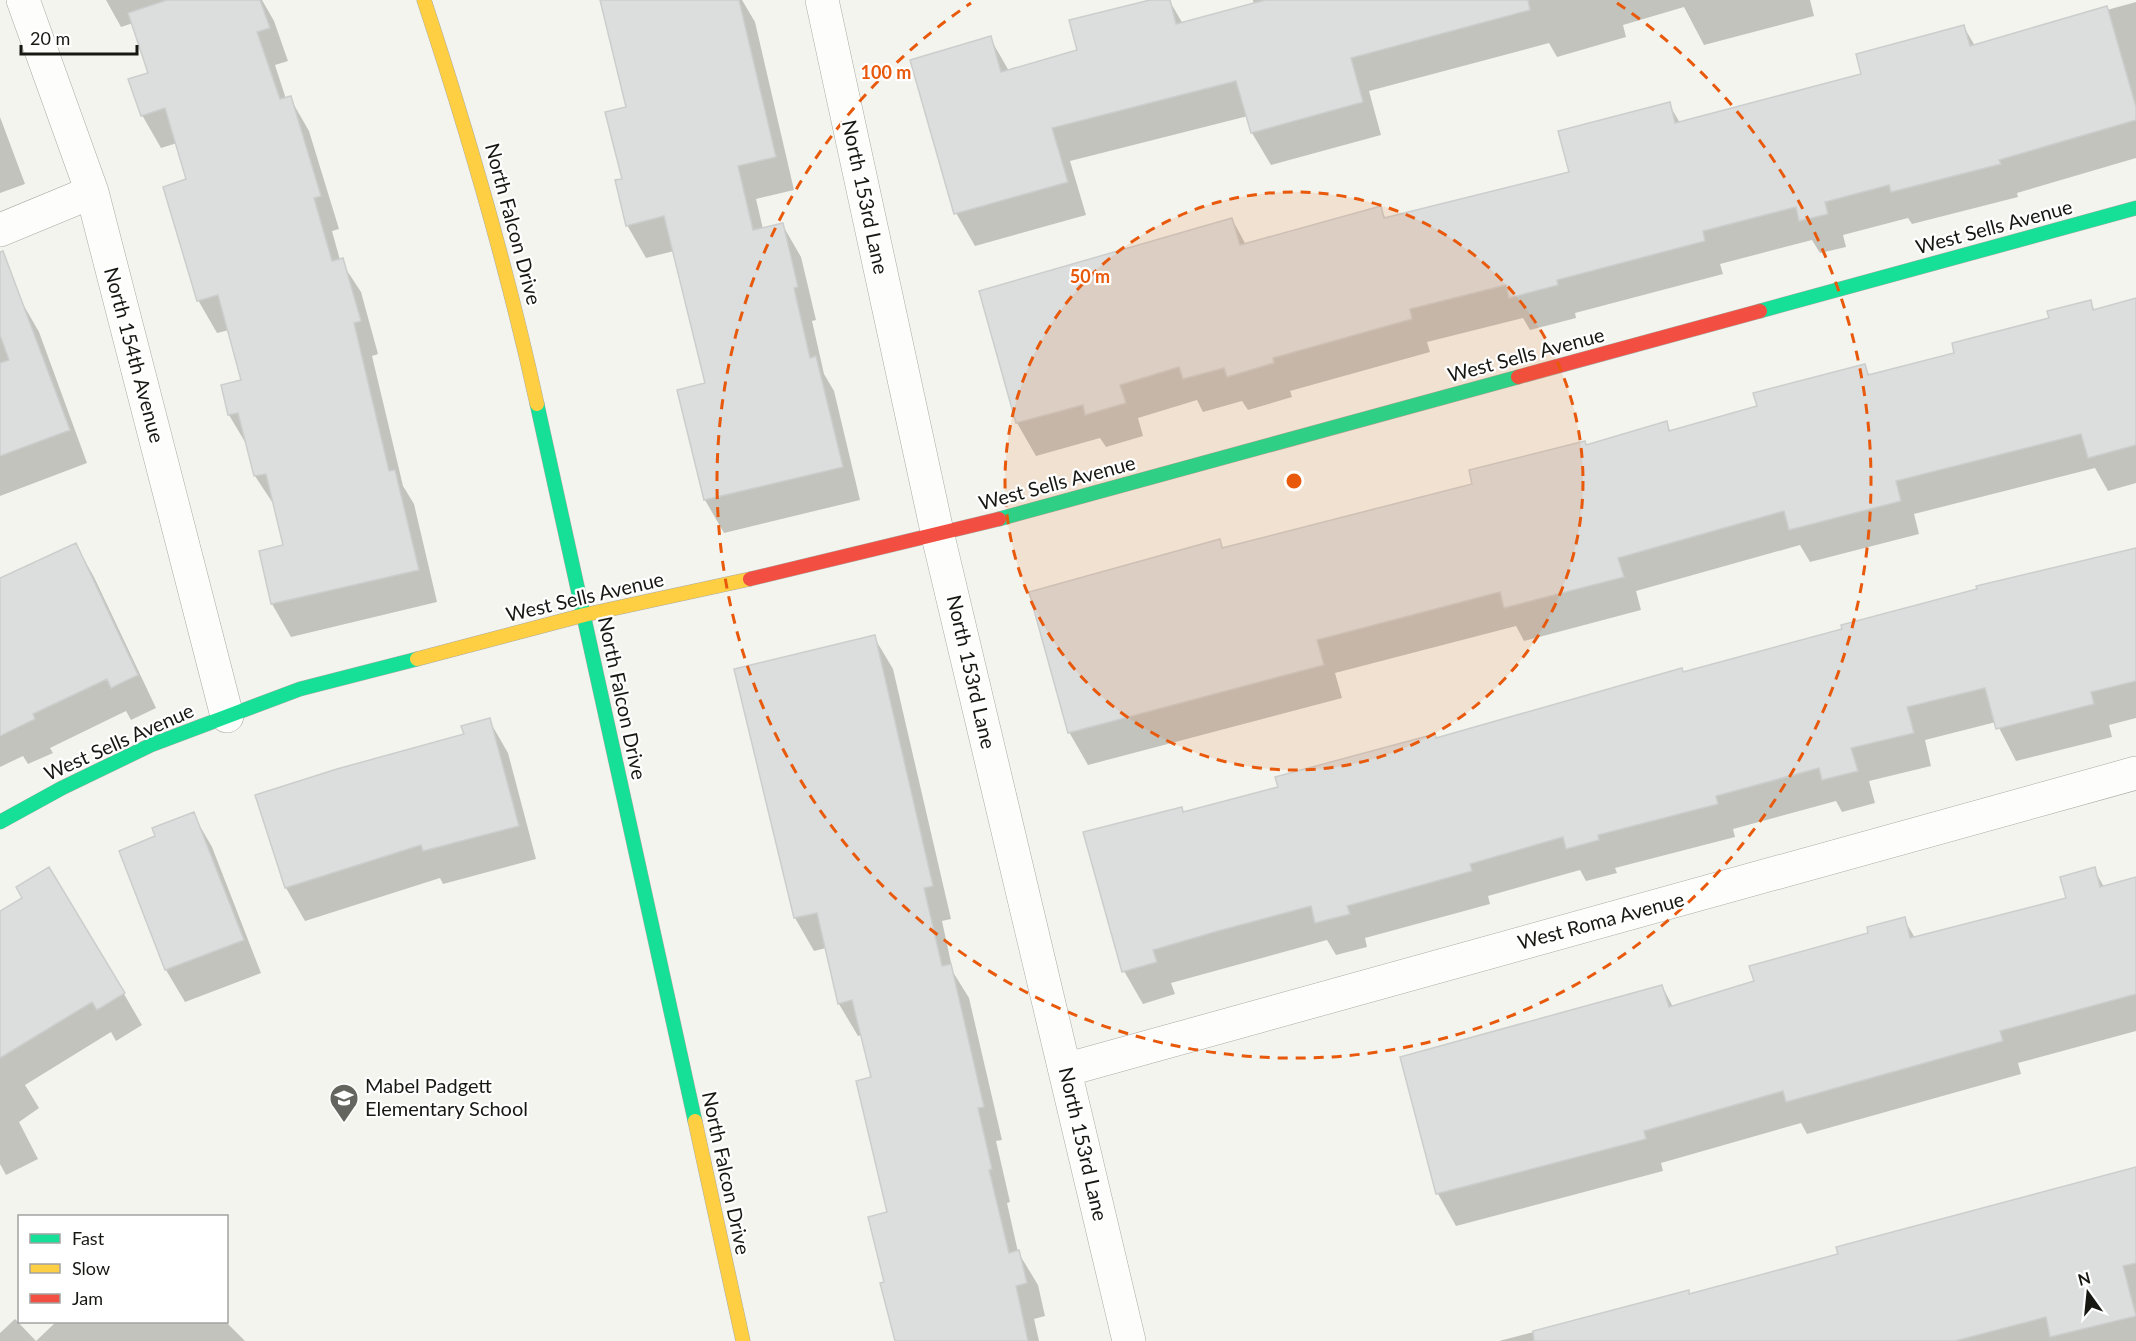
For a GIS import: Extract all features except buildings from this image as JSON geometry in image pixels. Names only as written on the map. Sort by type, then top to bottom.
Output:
[{"type":"street","name":"North 154th Avenue","points":[[23,0],[92,192],[227,716]]},
{"type":"street","name":"North Falcon Drive","points":[[424,0],[493,218],[522,331],[744,1341]]},
{"type":"street","name":"North 153rd Lane","points":[[822,0],[938,536],[1129,1341]]},
{"type":"street","points":[[0,230],[92,192]]},
{"type":"street","name":"West Sells Avenue","points":[[0,822],[62,788],[151,745],[300,689],[584,615],[649,603],[938,536],[2136,208]]},
{"type":"street","name":"West Roma Avenue","points":[[1065,1070],[2136,773]]},
{"type":"traffic: fast","points":[[1760,311],[2136,208]]},
{"type":"traffic: fast","points":[[999,519],[1518,377]]},
{"type":"traffic: fast","points":[[537,404],[695,1121]]},
{"type":"traffic: fast","points":[[0,822],[62,788],[151,745],[300,689],[417,659]]},
{"type":"traffic: slow","points":[[424,0],[486,200],[537,404]]},
{"type":"traffic: slow","points":[[417,659],[584,615],[750,579]]},
{"type":"traffic: slow","points":[[695,1121],[743,1341]]},
{"type":"traffic: jam","points":[[1518,377],[1760,311]]},
{"type":"traffic: jam","points":[[750,579],[999,519]]},
{"type":"place","name":"Mabel Padgett Elementary School","points":[[344,1124]]}]
